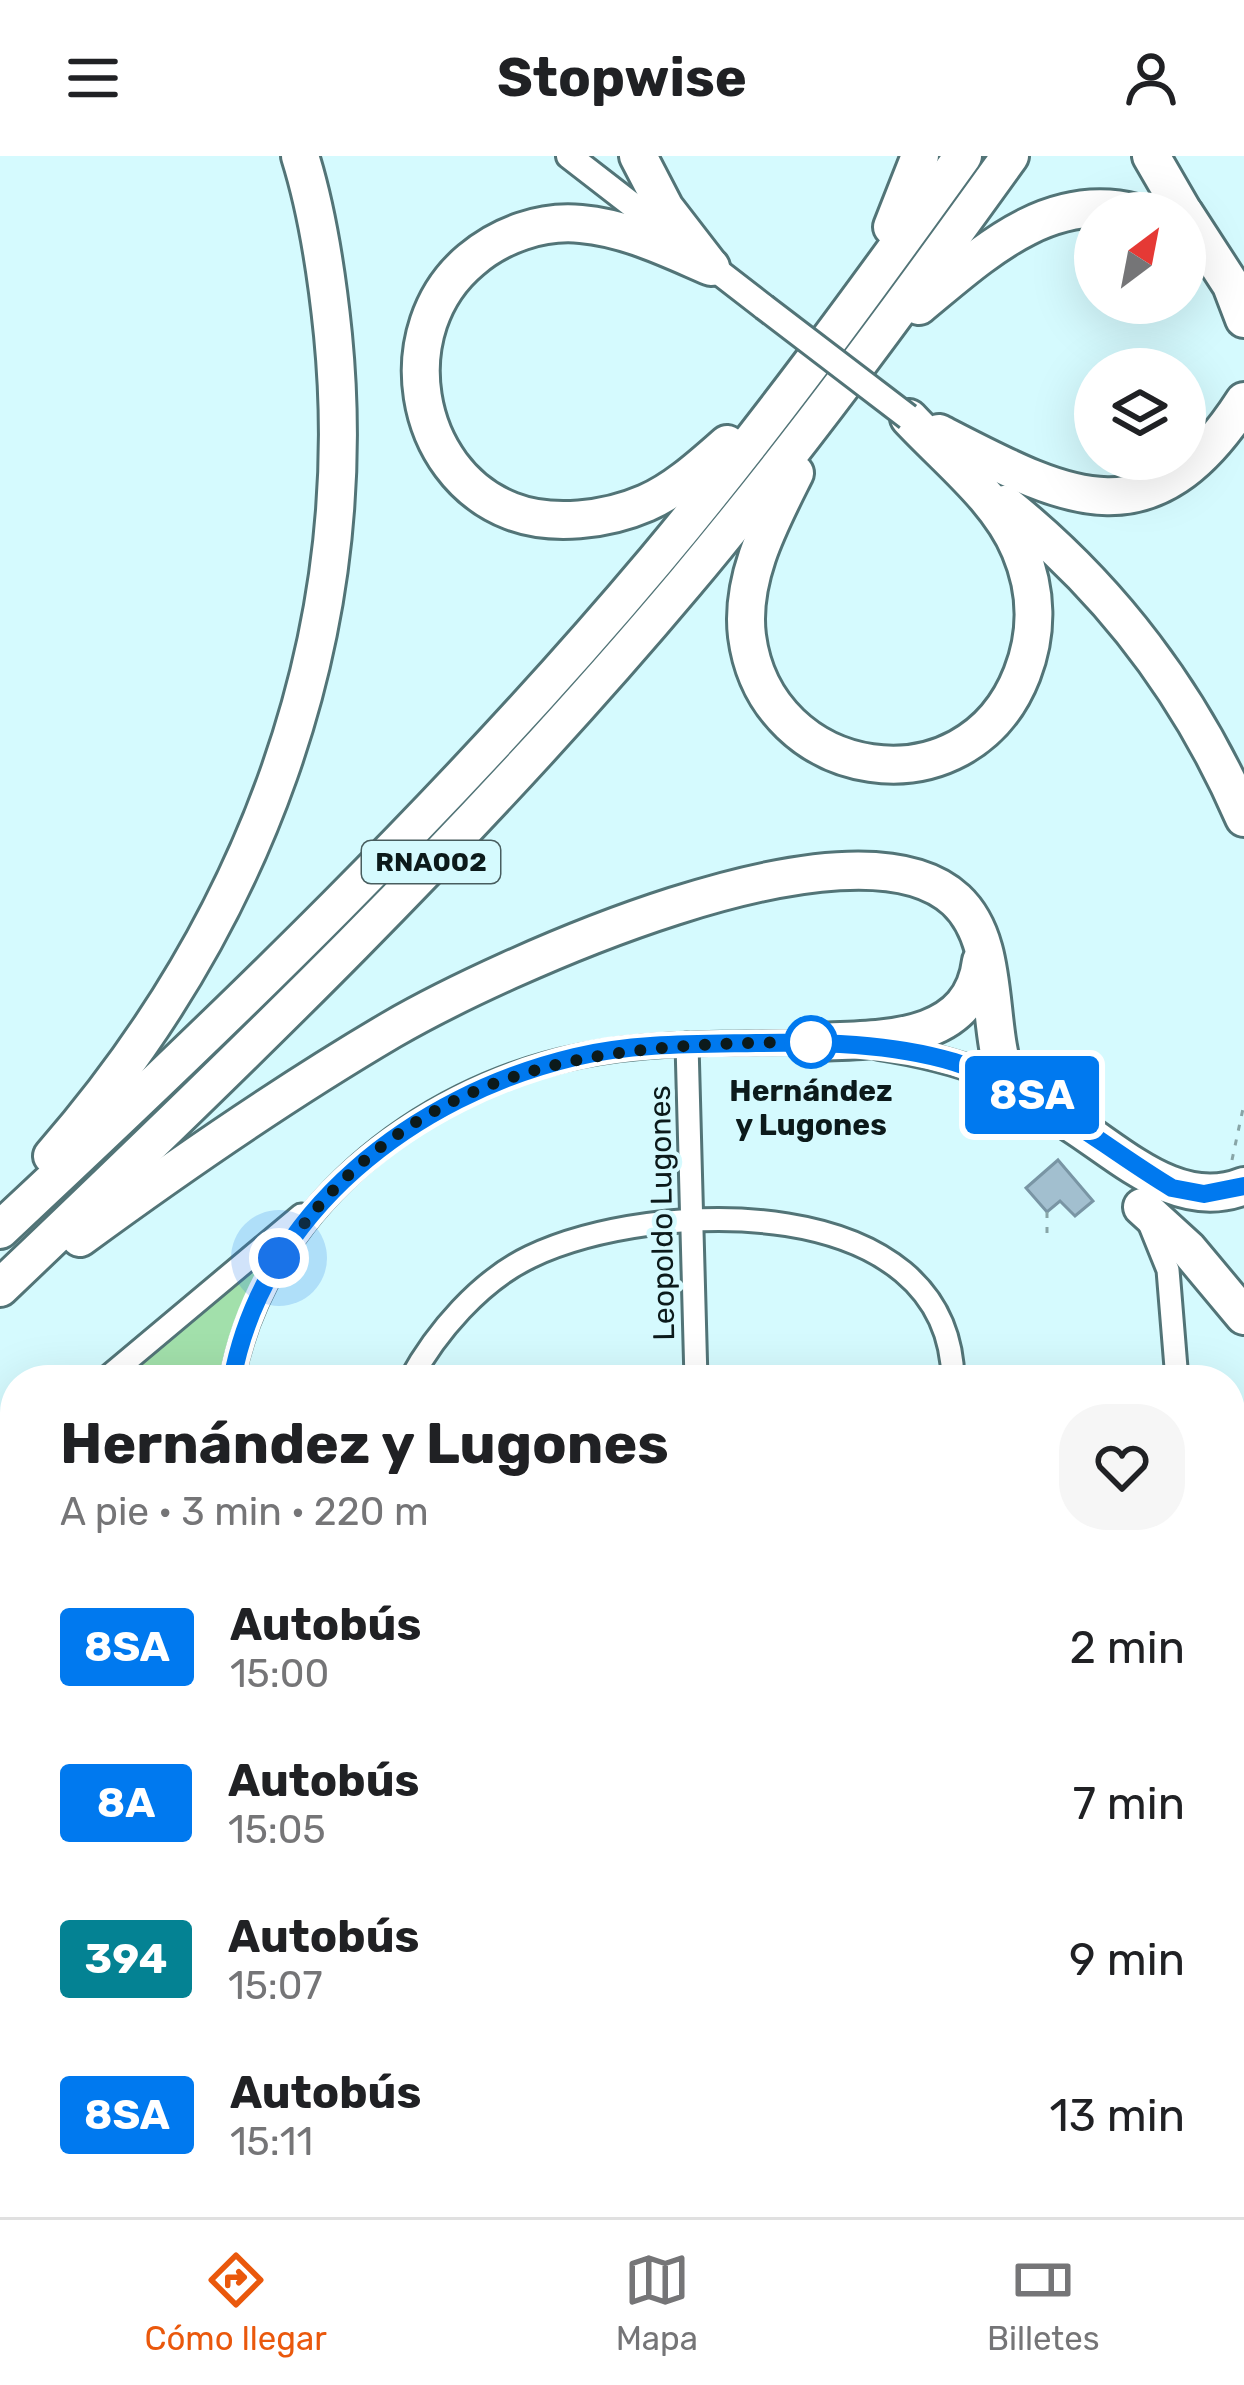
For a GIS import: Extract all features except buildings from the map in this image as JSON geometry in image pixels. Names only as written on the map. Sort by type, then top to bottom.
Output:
[{"type":"highway","points":[[0,1215],[132,1057],[180,984],[268,812],[295,736],[335,544],[339,444],[328,283],[300,156]]},
{"type":"highway","points":[[638,156],[665,208],[711,267]]},
{"type":"highway","points":[[848,316],[911,188],[920,156]]},
{"type":"highway","name":"RNA002","points":[[0,1230],[246,1000],[513,720],[656,560],[798,382],[963,156]]},
{"type":"highway","name":"RNA002","points":[[0,1292],[273,1028],[469,823],[685,583],[829,405],[1010,156]]},
{"type":"highway","points":[[1151,156],[1172,192]]},
{"type":"highway","points":[[878,339],[1025,226],[1074,210]]},
{"type":"highway","points":[[711,267],[644,238],[578,223],[528,230],[485,248],[440,297],[422,348],[424,412],[457,470],[506,510],[534,518],[618,512],[650,502],[697,470],[798,382]]},
{"type":"highway","points":[[1206,258],[1244,319]]},
{"type":"highway","points":[[947,447],[1045,487],[1112,497],[1167,481],[1196,461],[1244,401]]},
{"type":"highway","points":[[829,405],[767,526],[750,585],[747,637],[781,714],[807,739],[839,756],[895,766],[955,751],[1005,707],[1030,653],[1033,600],[1020,550],[1009,528],[947,447]]},
{"type":"highway","points":[[909,417],[1114,582],[1206,698],[1244,765]]},
{"type":"highway","points":[[947,447],[1114,607],[1189,709],[1244,818]]},
{"type":"highway","points":[[0,1292],[226,1133],[396,1028],[498,978],[668,908],[758,880],[862,870],[916,878],[940,888],[975,921],[983,945],[992,1034],[1007,1081]]},
{"type":"highway","points":[[817,1042],[892,1038],[946,1020],[971,995],[983,945]]},
{"type":"highway","points":[[1071,1123],[1172,1188],[1204,1194],[1237,1177]]},
{"type":"highway","points":[[1142,1207],[1188,1250],[1244,1316]]},
{"type":"street","points":[[569,156],[909,417]]},
{"type":"street","points":[[122,1365],[398,1134],[464,1095],[579,1056],[688,1044],[817,1042],[909,1052],[1007,1081],[1071,1123],[1106,1156],[1142,1207],[1168,1270],[1176,1365]]},
{"type":"street","name":"Leopoldo Lugones","points":[[688,1044],[696,1365]]},
{"type":"street","points":[[237,1365],[259,1298],[320,1199]]},
{"type":"street","points":[[420,1365],[449,1322],[527,1258],[632,1228],[692,1223],[838,1233],[884,1254],[919,1284],[944,1322],[951,1365]]},
{"type":"path","points":[[1237,1177],[1244,1104]]},
{"type":"path","points":[[1047,1212],[1047,1235]]},
{"type":"green space","points":[[263,1260],[227,1365],[138,1365]]},
{"type":"bus line","name":"8SA","points":[[235,1365],[279,1258],[320,1199],[398,1134],[464,1095],[579,1056],[688,1044],[811,1042],[909,1052],[1007,1081],[1172,1188],[1204,1194],[1244,1186]]},
{"type":"place","name":"Hernández y Lugones","points":[[811,1042]]},
{"type":"route","points":[[279,1258],[320,1199],[398,1134],[464,1095],[579,1056],[688,1044],[811,1042]]}]
